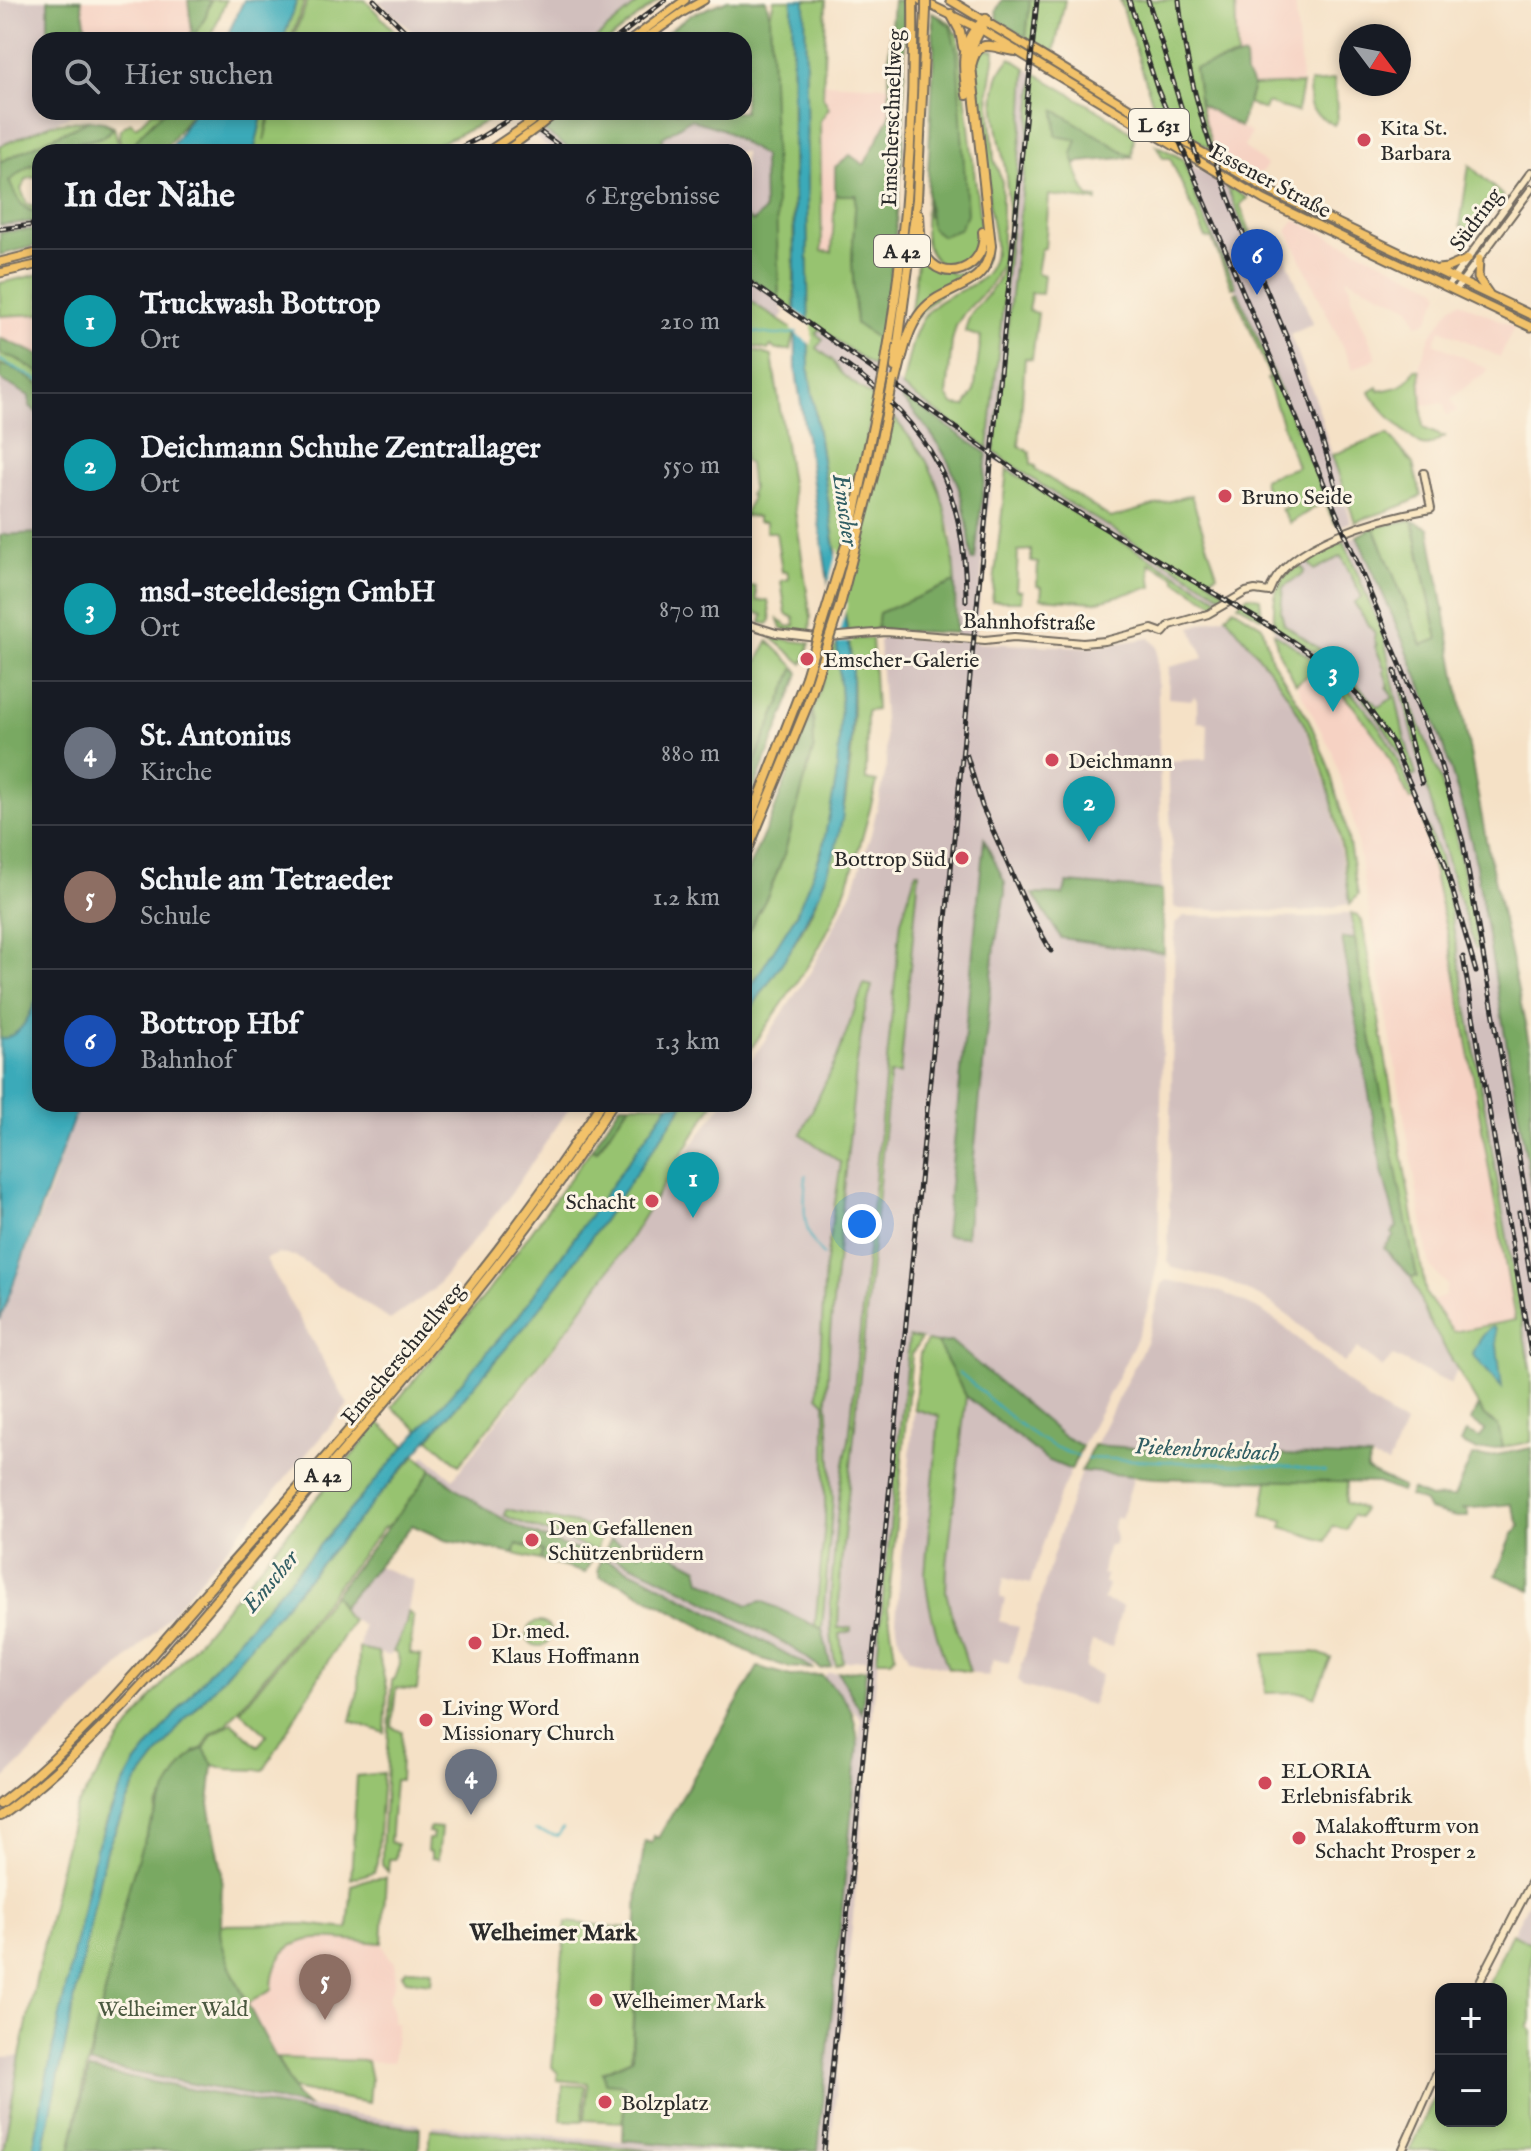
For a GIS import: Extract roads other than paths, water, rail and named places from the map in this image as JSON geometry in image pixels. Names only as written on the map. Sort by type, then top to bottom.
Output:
[{"type":"highway","name":"A 42","points":[[894,380],[917,199],[920,3]]},
{"type":"highway","name":"Emscherschnellweg","points":[[752,816],[806,677],[853,522],[884,373],[899,276],[908,187],[920,3]]},
{"type":"highway","points":[[917,199],[921,241],[927,257],[938,267],[948,270],[960,270],[972,264],[980,255],[984,240],[963,51],[960,31],[951,14]]},
{"type":"highway","points":[[963,51],[986,19]]},
{"type":"highway","points":[[752,840],[807,706],[852,562],[894,380],[909,335],[918,317],[935,299],[970,283],[980,275],[989,257],[991,246],[968,62],[979,29]]},
{"type":"highway","points":[[972,86],[971,66],[979,49],[992,44],[1016,51]]},
{"type":"highway","name":"Emscherschnellweg","points":[[0,1804],[52,1761],[111,1702],[368,1407],[496,1253],[596,1112]]},
{"type":"highway","name":"Emscherschnellweg","points":[[0,1816],[84,1745],[252,1557],[493,1272],[607,1112]]},
{"type":"main road","points":[[642,32],[685,0]]},
{"type":"main road","points":[[654,32],[704,0]]},
{"type":"main road","name":"Essener Straße","points":[[950,0],[1231,169],[1292,202],[1531,315]]},
{"type":"main road","name":"Essener Straße","points":[[920,3],[951,14],[979,29],[1267,202],[1531,327]]},
{"type":"main road","points":[[513,144],[537,120]]},
{"type":"main road","points":[[501,144],[543,120]]},
{"type":"main road","points":[[0,262],[32,254]]},
{"type":"main road","points":[[1432,268],[1447,268],[1468,259]]},
{"type":"main road","points":[[1479,259],[1478,278],[1490,296]]},
{"type":"main road","points":[[0,273],[32,266]]},
{"type":"street","name":"Südring","points":[[1451,289],[1454,278],[1531,172]]},
{"type":"street","name":"Südring","points":[[1451,289],[1462,282],[1531,189]]},
{"type":"street","name":"Bahnhofstraße","points":[[752,625],[786,635],[828,638],[886,632],[985,640],[1014,637],[1083,643],[1105,641],[1152,629],[1163,633],[1170,625],[1208,614],[1246,592],[1269,592],[1282,570],[1340,534],[1381,519],[1431,509],[1424,473]]},
{"type":"street","points":[[1479,1983],[1531,1883]]},
{"type":"street","points":[[1402,2151],[1435,2077]]},
{"type":"water","points":[[244,0],[297,0],[286,32],[229,32]]},
{"type":"water","points":[[792,0],[805,0],[809,371],[852,666],[851,743],[842,820],[834,855],[820,892],[790,951],[752,1007],[752,984],[796,915],[822,851],[836,780],[839,743],[841,697],[836,634],[796,371]]},
{"type":"water","points":[[189,120],[261,120],[256,144],[173,144]]},
{"type":"water","points":[[32,1010],[32,1112],[76,1112],[0,1320],[0,1039],[15,1033]]},
{"type":"water","points":[[663,1112],[678,1112],[561,1281],[527,1324],[187,1716],[135,1785],[105,1853],[43,2151],[33,2151],[96,1849],[118,1794],[135,1764],[209,1672],[518,1317]]},
{"type":"water","points":[[1492,1327],[1495,1329],[1502,1388],[1473,1355],[1480,1340]]},
{"type":"waterway","points":[[752,332],[777,335],[797,332]]},
{"type":"waterway","points":[[0,360],[32,377]]},
{"type":"waterway","points":[[806,1175],[804,1208],[807,1228],[823,1255]]},
{"type":"waterway","name":"Piekenbrocksbach","points":[[959,1372],[1030,1432],[1078,1456]]},
{"type":"waterway","name":"Piekenbrocksbach","points":[[1087,1458],[1294,1467],[1325,1472]]},
{"type":"waterway","points":[[535,1830],[558,1836],[563,1828]]},
{"type":"railway","points":[[374,0],[406,32]]},
{"type":"railway","points":[[624,32],[665,0]]},
{"type":"railway","points":[[824,2151],[1037,0]]},
{"type":"railway","points":[[1129,0],[1157,88],[1438,756],[1463,842],[1531,1225]]},
{"type":"railway","points":[[1148,0],[1198,161]]},
{"type":"railway","points":[[1179,0],[1185,46],[1207,135],[1238,221],[1298,366],[1338,493]]},
{"type":"railway","points":[[467,144],[508,120]]},
{"type":"railway","points":[[524,120],[557,144]]},
{"type":"railway","points":[[0,229],[32,225]]},
{"type":"railway","points":[[752,284],[1057,500],[1274,629],[1329,666],[1365,703],[1392,742],[1447,869]]},
{"type":"railway","points":[[842,362],[899,411],[938,464],[959,526],[966,601]]},
{"type":"railway","points":[[1395,671],[1422,783]]},
{"type":"railway","points":[[967,756],[982,806],[1028,910],[1051,951]]},
{"type":"railway","points":[[1444,860],[1476,972]]},
{"type":"railway","points":[[1463,957],[1531,1354]]},
{"type":"railway","points":[[1519,1212],[1531,1279]]},
{"type":"place","name":"Kita St. Barbara","points":[[1364,140]]},
{"type":"place","name":"Bottrop Hbf","points":[[1257,295]]},
{"type":"place","name":"Bruno Seide","points":[[1225,496]]},
{"type":"place","name":"Emscher-Galerie","points":[[807,659]]},
{"type":"place","name":"msd-steeldesign GmbH","points":[[1333,712]]},
{"type":"place","name":"Deichmann","points":[[1052,760]]},
{"type":"place","name":"Deichmann Schuhe Zentrallager","points":[[1089,842]]},
{"type":"place","name":"Bottrop Süd","points":[[962,858]]},
{"type":"place","name":"Schacht","points":[[652,1201]]},
{"type":"place","name":"Truckwash Bottrop","points":[[693,1218]]},
{"type":"place","name":"Den Gefallenen Schützenbrüdern","points":[[532,1540]]},
{"type":"place","name":"Dr. med. Klaus Hoffmann","points":[[475,1643]]},
{"type":"place","name":"Living Word Missionary Church","points":[[426,1720]]},
{"type":"place","name":"ELORIA Erlebnisfabrik","points":[[1265,1783]]},
{"type":"place","name":"St. Antonius","points":[[471,1815]]},
{"type":"place","name":"Malakoffturm von Schacht Prosper 2","points":[[1299,1838]]},
{"type":"place","name":"Welheimer Mark","points":[[596,2000]]},
{"type":"place","name":"Schule am Tetraeder","points":[[325,2020]]},
{"type":"place","name":"Bolzplatz","points":[[605,2102]]},
{"type":"district","name":"Welheimer Mark","points":[[553,1932]]},
{"type":"water label","name":"Emscher","points":[[846,510]]},
{"type":"water label","name":"Emscher","points":[[270,1581]]},
{"type":"park label","name":"Welheimer Wald","points":[[173,2008]]}]
